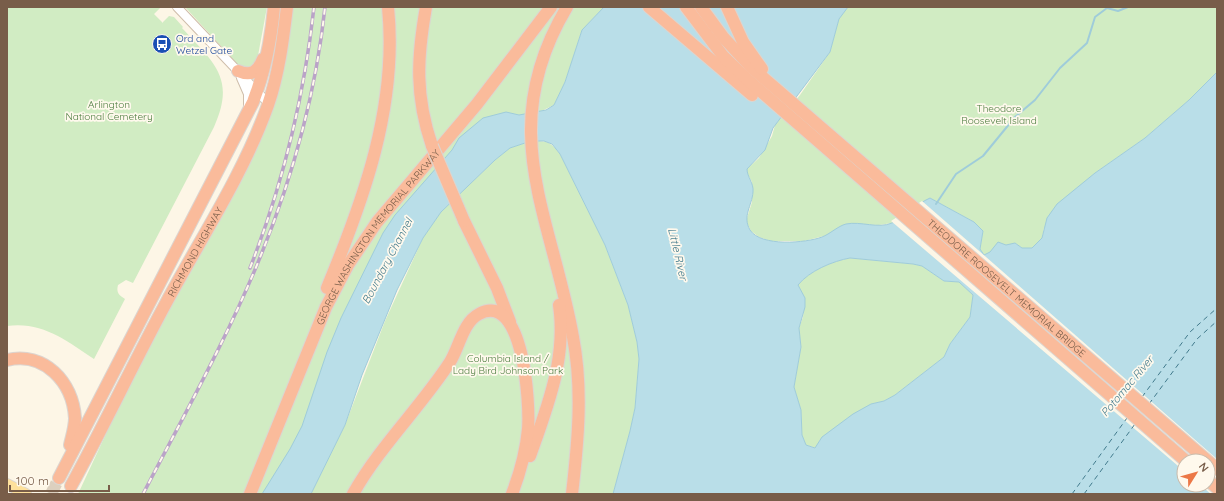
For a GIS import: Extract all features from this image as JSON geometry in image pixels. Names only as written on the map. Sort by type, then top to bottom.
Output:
[{"type":"highway","name":"RICHMOND HIGHWAY","points":[[7,360],[27,359],[47,366],[59,375],[70,393],[75,418],[73,431],[59,478],[248,113],[263,74],[270,45],[274,7]]},
{"type":"highway","name":"RICHMOND HIGHWAY","points":[[72,486],[165,305],[243,163],[269,104],[279,65],[287,7]]},
{"type":"highway","points":[[311,345],[318,312],[350,232],[368,179],[377,144],[386,95],[389,68],[388,7]]},
{"type":"highway","points":[[426,7],[419,45],[418,81],[423,116],[432,146],[464,221],[497,288],[507,312],[524,366],[528,397],[528,428],[519,475],[513,493]]},
{"type":"highway","name":"GEORGE WASHINGTON MEMORIAL PARKWAY","points":[[250,494],[340,278],[367,236],[400,193],[480,100],[551,7]]},
{"type":"highway","points":[[567,7],[554,30],[543,57],[532,109],[531,145],[534,174],[545,225],[567,308],[576,358],[578,424],[572,494]]},
{"type":"highway","name":"THEODORE ROOSEVELT MEMORIAL BRIDGE","points":[[649,7],[808,142],[897,211]]},
{"type":"highway","points":[[680,7],[700,28]]},
{"type":"highway","name":"THEODORE ROOSEVELT MEMORIAL BRIDGE","points":[[686,7],[700,28],[723,56],[749,81],[1177,453]]},
{"type":"highway","name":"THEODORE ROOSEVELT MEMORIAL BRIDGE","points":[[701,7],[744,60],[1217,469]]},
{"type":"highway","name":"THEODORE ROOSEVELT MEMORIAL BRIDGE","points":[[727,7],[736,28],[752,56],[777,86],[797,106]]},
{"type":"highway","points":[[238,71],[247,74],[257,71],[270,45]]},
{"type":"highway","points":[[519,475],[530,456],[557,372],[561,350],[560,312],[550,263],[545,225]]},
{"type":"highway","points":[[353,494],[364,474],[385,445],[446,368],[475,316],[486,311],[496,312],[507,318],[512,328]]},
{"type":"main road","points":[[7,484],[26,494]]},
{"type":"street","points":[[178,7],[269,104]]},
{"type":"street","points":[[238,71],[248,94],[248,113]]},
{"type":"green space","name":"Arlington National Cemetery","points":[[7,7],[161,7],[154,14],[163,23],[169,16],[174,17],[212,62],[222,83],[223,96],[214,127],[133,283],[126,280],[118,285],[118,294],[125,299],[94,359],[64,339],[43,329],[20,325],[7,326]]},
{"type":"green space","points":[[185,7],[267,7],[257,61],[252,68],[241,68]]},
{"type":"green space","points":[[287,7],[604,7],[582,30],[565,82],[554,105],[466,147],[273,494],[78,494],[172,292],[256,136]]},
{"type":"green space","name":"Theodore Roosevelt Island","points":[[848,7],[1217,7],[1217,72],[1189,100],[1145,138],[1095,173],[1044,228],[1042,238],[1032,248],[1022,248],[1015,243],[984,255],[980,249],[983,231],[974,222],[930,198],[892,223],[879,225],[846,224],[828,235],[804,241],[770,241],[759,237],[751,231],[746,221],[752,202],[752,182],[747,173],[747,169],[759,158],[772,136],[775,125],[800,95],[830,52],[839,19]]},
{"type":"green space","name":"Columbia Island / Lady Bird Johnson Park","points":[[531,141],[541,141],[551,144],[560,154],[605,245],[628,305],[637,342],[639,359],[635,408],[613,494],[311,494],[345,425],[385,321],[423,238],[441,212],[495,160],[510,148]]},
{"type":"green space","points":[[850,258],[913,264],[922,266],[944,281],[959,282],[973,295],[970,317],[950,344],[944,357],[895,395],[884,401],[871,404],[820,440],[816,448],[806,445],[802,435],[801,410],[794,387],[801,347],[799,328],[803,317],[805,298],[798,285],[808,275],[822,267]]},
{"type":"water","points":[[604,7],[848,7],[839,19],[830,52],[773,128],[765,150],[747,169],[753,189],[747,216],[750,230],[764,239],[773,241],[806,241],[822,237],[846,224],[858,223],[887,225],[930,198],[974,222],[983,231],[980,249],[984,255],[990,252],[998,242],[1006,245],[1015,243],[1022,248],[1032,248],[1042,238],[1047,218],[1057,204],[1095,173],[1145,138],[1189,100],[1217,72],[1216,494],[613,494],[635,408],[639,359],[637,342],[628,305],[605,245],[560,154],[552,144],[544,141],[531,141],[510,148],[495,160],[441,212],[423,238],[397,290],[362,375],[345,425],[311,494],[262,494],[290,449],[302,426],[327,352],[341,318],[383,233],[395,215],[452,150],[459,138],[483,118],[506,112],[519,115],[546,110],[554,105],[565,82],[582,30]],"holes":[[[850,258],[922,266],[944,281],[959,282],[973,295],[970,317],[950,344],[944,357],[895,395],[884,401],[871,404],[853,414],[822,437],[815,448],[806,445],[802,435],[801,410],[794,387],[801,347],[799,328],[805,307],[805,298],[798,285],[808,275],[822,267]]]},
{"type":"pier","points":[[922,201],[1210,453],[1176,453],[1176,464],[891,221]]},
{"type":"pier","points":[[1216,458],[1217,494],[1210,493],[1216,493]]},
{"type":"waterway","points":[[936,204],[956,174],[983,156],[1015,117],[1035,100],[1060,68],[1087,43],[1095,17],[1107,8],[1118,11],[1128,7]]},
{"type":"ferry route","points":[[1142,397],[1190,332],[1217,308]]},
{"type":"ferry route","points":[[1149,404],[1197,339],[1217,321]]},
{"type":"ferry route","points":[[1072,494],[1127,418]]},
{"type":"ferry route","points":[[1084,494],[1135,424]]},
{"type":"tunnel","points":[[51,494],[59,478]]},
{"type":"railway","points":[[250,268],[273,204],[291,140],[310,41],[314,7]]},
{"type":"railway","points":[[143,494],[220,346],[248,286],[273,225],[302,133],[316,70],[325,7]]},
{"type":"place","name":"Ord and Wetzel Gate","points":[[162,44]]},
{"type":"water label","name":"Little River","points":[[678,254]]},
{"type":"water label","name":"Boundary Channel","points":[[387,261]]},
{"type":"water label","name":"Potomac River","points":[[1127,386]]}]
